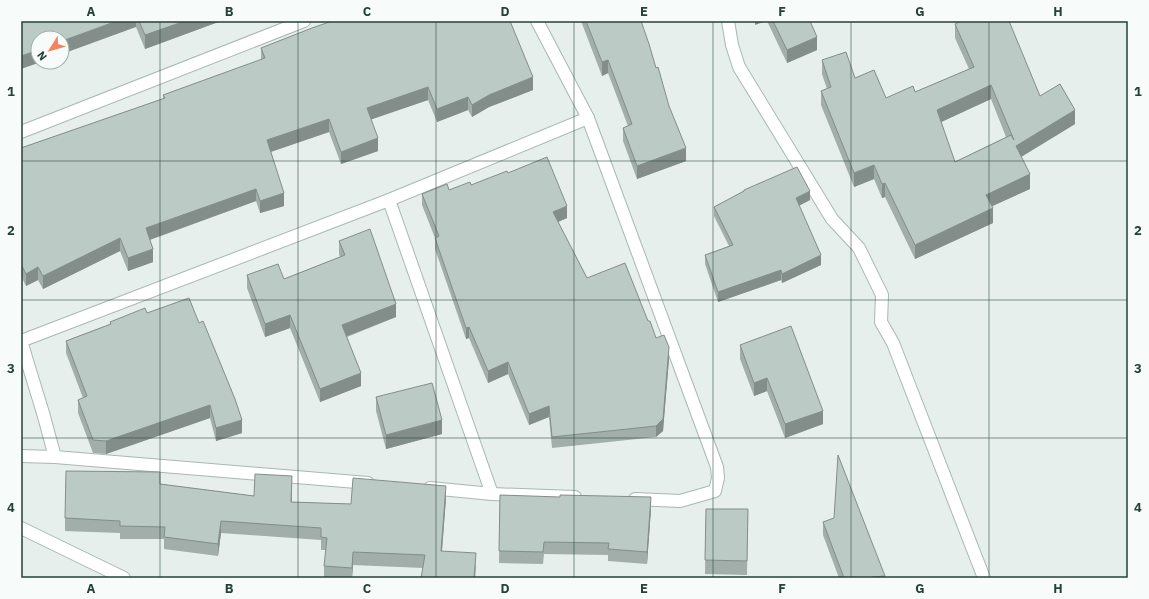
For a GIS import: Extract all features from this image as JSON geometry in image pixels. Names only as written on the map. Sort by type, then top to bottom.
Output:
[{"type":"street","points":[[21,132],[304,21]]},
{"type":"street","points":[[537,21],[588,118],[717,466],[718,478],[714,492],[680,501],[625,499]]},
{"type":"street","points":[[728,21],[732,45],[739,67],[832,219],[859,248],[882,295],[881,322],[896,350],[984,578]]},
{"type":"street","points":[[55,457],[21,341],[389,200],[588,118]]},
{"type":"street","points":[[389,200],[492,494]]},
{"type":"street","points":[[21,456],[55,457],[381,484]]},
{"type":"street","points":[[420,488],[492,494],[586,497]]},
{"type":"street","points":[[21,528],[124,578]]},
{"type":"building","points":[[21,21],[117,21],[70,38],[70,30],[30,30],[30,53],[21,56]]},
{"type":"building","points":[[139,21],[185,21],[145,35]]},
{"type":"building","points":[[332,21],[510,21],[533,77],[489,95],[472,105],[468,97],[437,109],[428,87],[367,108],[378,138],[341,152],[329,119],[267,140],[284,193],[260,201],[256,189],[146,228],[153,249],[128,258],[120,238],[43,276],[38,267],[26,274],[21,264],[21,148],[165,98],[163,95],[265,58],[261,48]]},
{"type":"building","points":[[586,21],[641,21],[656,68],[658,67],[669,106],[686,148],[637,166],[623,128],[632,124],[608,60],[602,62]]},
{"type":"building","points":[[773,21],[810,21],[817,37],[787,50]]},
{"type":"building","points":[[961,21],[1009,21],[1040,96],[1060,84],[1075,110],[1016,146],[1030,174],[986,195],[993,208],[915,245],[885,183],[882,184],[874,165],[854,173],[821,91],[831,87],[822,60],[846,52],[855,78],[874,70],[886,98],[913,86],[915,92],[974,67],[955,24]],"holes":[[[991,85],[1014,140],[1011,135],[955,162],[937,110]]]},
{"type":"building","points":[[547,157],[567,206],[553,212],[587,278],[625,263],[656,338],[664,335],[669,347],[663,419],[656,426],[552,437],[549,406],[529,414],[508,362],[488,371],[469,327],[466,328],[435,238],[439,236],[422,194],[447,184],[449,190],[470,182],[471,185],[507,171],[508,173]]},
{"type":"building","points":[[797,167],[810,191],[796,198],[821,255],[782,274],[781,270],[718,292],[705,255],[733,245],[714,207],[744,190]]},
{"type":"building","points":[[370,229],[396,304],[342,325],[361,373],[320,389],[290,315],[265,324],[247,275],[278,264],[284,279],[345,255],[339,241]]},
{"type":"building","points":[[189,298],[199,323],[203,321],[242,420],[216,428],[210,405],[106,441],[93,440],[78,400],[87,396],[66,341],[111,324],[110,322],[145,308],[147,313]]},
{"type":"building","points":[[791,326],[823,411],[785,424],[767,378],[754,383],[740,345]]},
{"type":"building","points":[[432,383],[442,420],[386,435],[376,397]]},
{"type":"building","points":[[838,455],[885,576],[872,578],[844,578],[823,522],[834,518]]},
{"type":"building","points":[[66,471],[160,472],[160,484],[254,496],[255,474],[292,476],[291,502],[351,504],[353,478],[446,486],[441,551],[476,553],[474,578],[421,578],[425,555],[353,552],[352,568],[324,566],[327,538],[321,537],[321,528],[221,521],[218,544],[164,537],[165,527],[120,526],[120,521],[65,518]]},
{"type":"building","points":[[500,495],[560,497],[560,495],[651,497],[647,552],[608,549],[609,543],[544,542],[543,552],[499,551]]},
{"type":"building","points":[[706,509],[748,509],[747,561],[705,560]]}]
